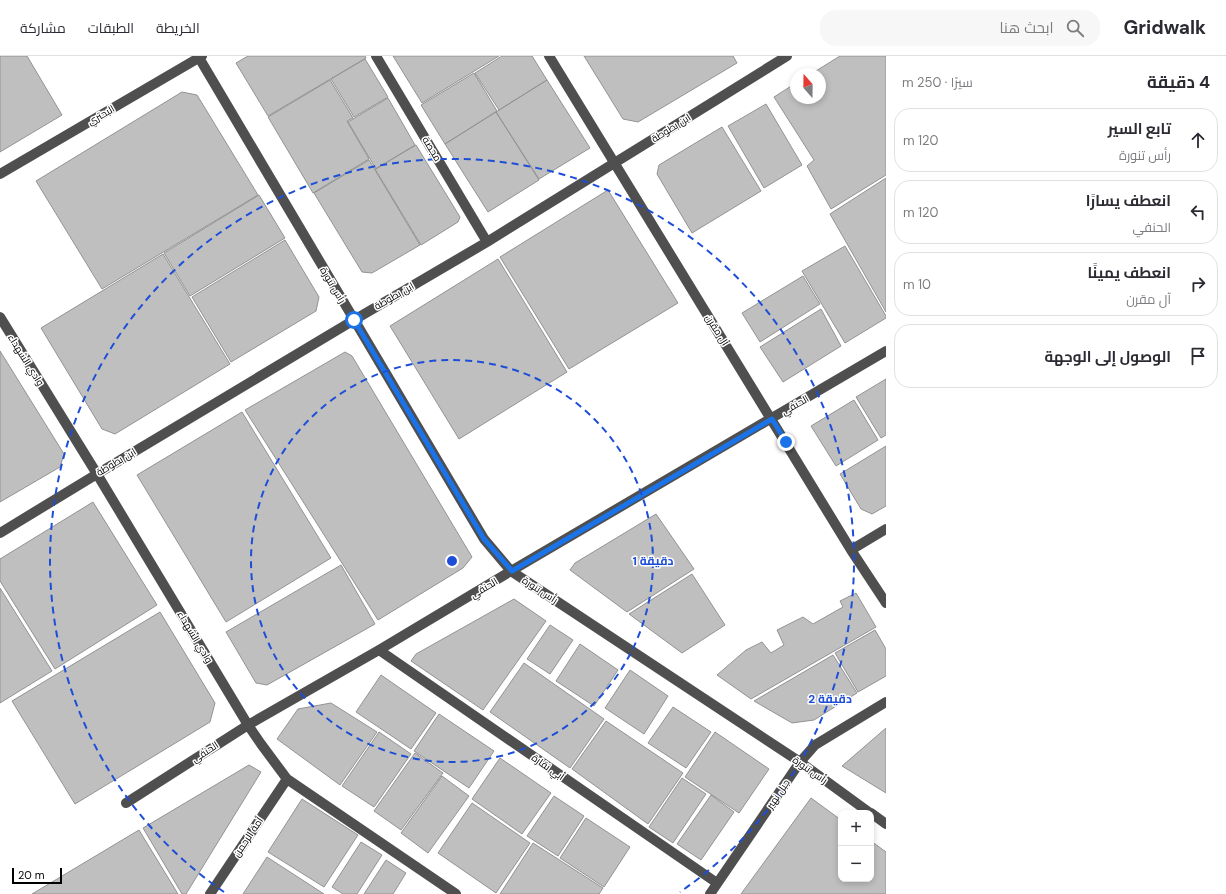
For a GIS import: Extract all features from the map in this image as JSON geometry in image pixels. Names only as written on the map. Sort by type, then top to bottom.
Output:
[{"type":"street","name":"مجصة","points":[[376,56],[487,242]]},
{"type":"street","name":"آل مقرن","points":[[549,56],[886,603]]},
{"type":"street","name":"ابن بطوطة","points":[[0,533],[354,320],[487,242],[787,56]]},
{"type":"street","name":"البحتري","points":[[0,174],[200,57]]},
{"type":"street","name":"رأس تنورة","points":[[200,57],[484,539],[512,571],[800,762],[867,810]]},
{"type":"street","name":"وادي الشهداء","points":[[0,316],[248,725],[287,779],[456,894]]},
{"type":"street","name":"الحنفي","points":[[126,803],[248,725],[379,650],[886,352]]},
{"type":"street","points":[[852,550],[886,529]]},
{"type":"street","name":"أبي نقارة","points":[[379,650],[717,883]]},
{"type":"street","name":"جبل نهير","points":[[710,894],[800,762],[815,745],[886,702]]},
{"type":"street","name":"أمة الرحمن","points":[[210,894],[287,779]]},
{"type":"street","name":"رأس تنورة","points":[[874,815],[886,824]]},
{"type":"building","points":[[0,56],[27,56],[62,115],[0,152]]},
{"type":"building","points":[[248,56],[365,56],[366,58],[268,116],[236,63]]},
{"type":"building","points":[[393,56],[499,56],[422,103]]},
{"type":"building","points":[[502,56],[532,56],[547,80],[499,110],[475,73]]},
{"type":"building","points":[[584,56],[733,56],[737,63],[638,122],[623,119]]},
{"type":"building","points":[[840,56],[886,56],[886,175],[831,209],[807,166],[814,160],[774,97],[790,87],[790,104],[826,104],[826,68],[821,68]]},
{"type":"building","points":[[365,59],[388,97],[354,117],[331,79]]},
{"type":"building","points":[[474,73],[497,111],[445,144],[421,105]]},
{"type":"building","points":[[330,80],[353,118],[347,121],[369,159],[313,193],[268,117]]},
{"type":"building","points":[[547,80],[590,148],[539,179],[496,112]]},
{"type":"building","points":[[182,92],[197,95],[258,195],[102,289],[36,181]]},
{"type":"building","points":[[388,98],[415,145],[376,169],[348,122]]},
{"type":"building","points":[[766,104],[802,165],[764,188],[728,126]]},
{"type":"building","points":[[496,112],[539,180],[488,212],[445,144]]},
{"type":"building","points":[[722,127],[761,191],[692,233],[657,174],[659,165]]},
{"type":"building","points":[[416,145],[460,217],[458,222],[421,245],[375,169]]},
{"type":"building","points":[[369,160],[420,245],[372,273],[362,272],[314,193]]},
{"type":"building","points":[[886,178],[886,312],[830,214]]},
{"type":"building","points":[[608,190],[678,303],[569,369],[500,257]]},
{"type":"building","points":[[259,195],[285,238],[190,296],[164,253]]},
{"type":"building","points":[[285,240],[319,297],[316,311],[231,362],[192,297]]},
{"type":"building","points":[[845,246],[886,318],[845,343],[802,271]]},
{"type":"building","points":[[163,254],[230,364],[115,434],[102,429],[41,328]]},
{"type":"building","points":[[498,259],[567,372],[459,439],[390,326]]},
{"type":"building","points":[[803,276],[820,304],[760,342],[742,313]]},
{"type":"building","points":[[821,309],[841,346],[783,382],[760,347]]},
{"type":"building","points":[[0,351],[64,454],[60,467],[0,502]]},
{"type":"building","points":[[345,352],[352,356],[472,557],[463,568],[378,620],[245,410]]},
{"type":"building","points":[[886,379],[886,435],[881,438],[856,397]]},
{"type":"building","points":[[854,400],[878,440],[836,466],[811,426]]},
{"type":"building","points":[[242,412],[331,558],[226,622],[137,475]]},
{"type":"building","points":[[886,446],[886,506],[872,514],[861,509],[840,474]]},
{"type":"building","points":[[93,502],[157,605],[55,669],[0,581],[0,559]]},
{"type":"building","points":[[656,514],[694,569],[627,612],[570,570],[575,563]]},
{"type":"building","points":[[341,565],[375,624],[267,685],[256,683],[226,632]]},
{"type":"building","points":[[692,574],[725,625],[682,653],[629,614]]},
{"type":"building","points":[[0,588],[52,671],[0,703]]},
{"type":"building","points":[[856,593],[876,627],[751,699],[717,675],[746,650],[762,642],[771,653],[784,645],[777,630],[803,617],[813,624],[843,607],[840,601]]},
{"type":"building","points":[[514,599],[546,621],[483,710],[411,661],[416,654]]},
{"type":"building","points":[[160,612],[215,703],[210,722],[75,804],[12,701]]},
{"type":"building","points":[[550,625],[573,640],[550,674],[527,659]]},
{"type":"building","points":[[875,630],[886,649],[886,676],[858,692],[835,653]]},
{"type":"building","points":[[580,644],[618,670],[594,706],[556,681]]},
{"type":"building","points":[[833,655],[857,693],[814,720],[792,723],[754,701]]},
{"type":"building","points":[[524,663],[604,719],[570,768],[490,712]]},
{"type":"building","points":[[630,670],[668,696],[644,734],[605,708]]},
{"type":"building","points":[[381,675],[436,713],[411,749],[356,712]]},
{"type":"building","points":[[331,703],[377,732],[340,785],[277,739],[298,709]]},
{"type":"building","points":[[673,707],[711,732],[686,768],[648,743]]},
{"type":"building","points":[[439,714],[494,751],[469,788],[414,751]]},
{"type":"building","points":[[606,721],[683,773],[648,824],[572,769]]},
{"type":"building","points":[[886,728],[886,793],[842,766]]},
{"type":"building","points":[[379,732],[411,754],[374,807],[342,786]]},
{"type":"building","points":[[715,732],[769,769],[739,813],[685,777]]},
{"type":"building","points":[[415,753],[443,773],[401,830],[374,811]]},
{"type":"building","points":[[500,758],[551,793],[522,834],[472,799]]},
{"type":"building","points":[[249,765],[261,772],[186,894],[182,894],[143,828]]},
{"type":"building","points":[[442,776],[469,796],[428,853],[401,833]]},
{"type":"building","points":[[682,778],[706,794],[673,843],[649,827]]},
{"type":"building","points":[[711,795],[734,812],[701,860],[677,844]]},
{"type":"building","points":[[554,796],[584,816],[558,856],[527,836]]},
{"type":"building","points":[[811,798],[838,818],[838,882],[874,882],[874,843],[886,852],[886,894],[741,894]]},
{"type":"building","points":[[302,799],[358,835],[324,887],[268,852]]},
{"type":"building","points":[[472,803],[530,843],[496,893],[438,853]]},
{"type":"building","points":[[586,818],[630,847],[604,887],[560,858]]},
{"type":"building","points":[[139,830],[178,894],[32,894]]},
{"type":"building","points":[[361,842],[382,855],[357,894],[343,894],[332,887]]},
{"type":"building","points":[[533,843],[603,888],[599,894],[500,894]]},
{"type":"building","points":[[267,857],[324,894],[243,894]]},
{"type":"building","points":[[386,860],[406,873],[393,894],[364,894]]},
{"type":"route","points":[[354,320],[484,539],[512,571],[772,419],[786,442]]}]
